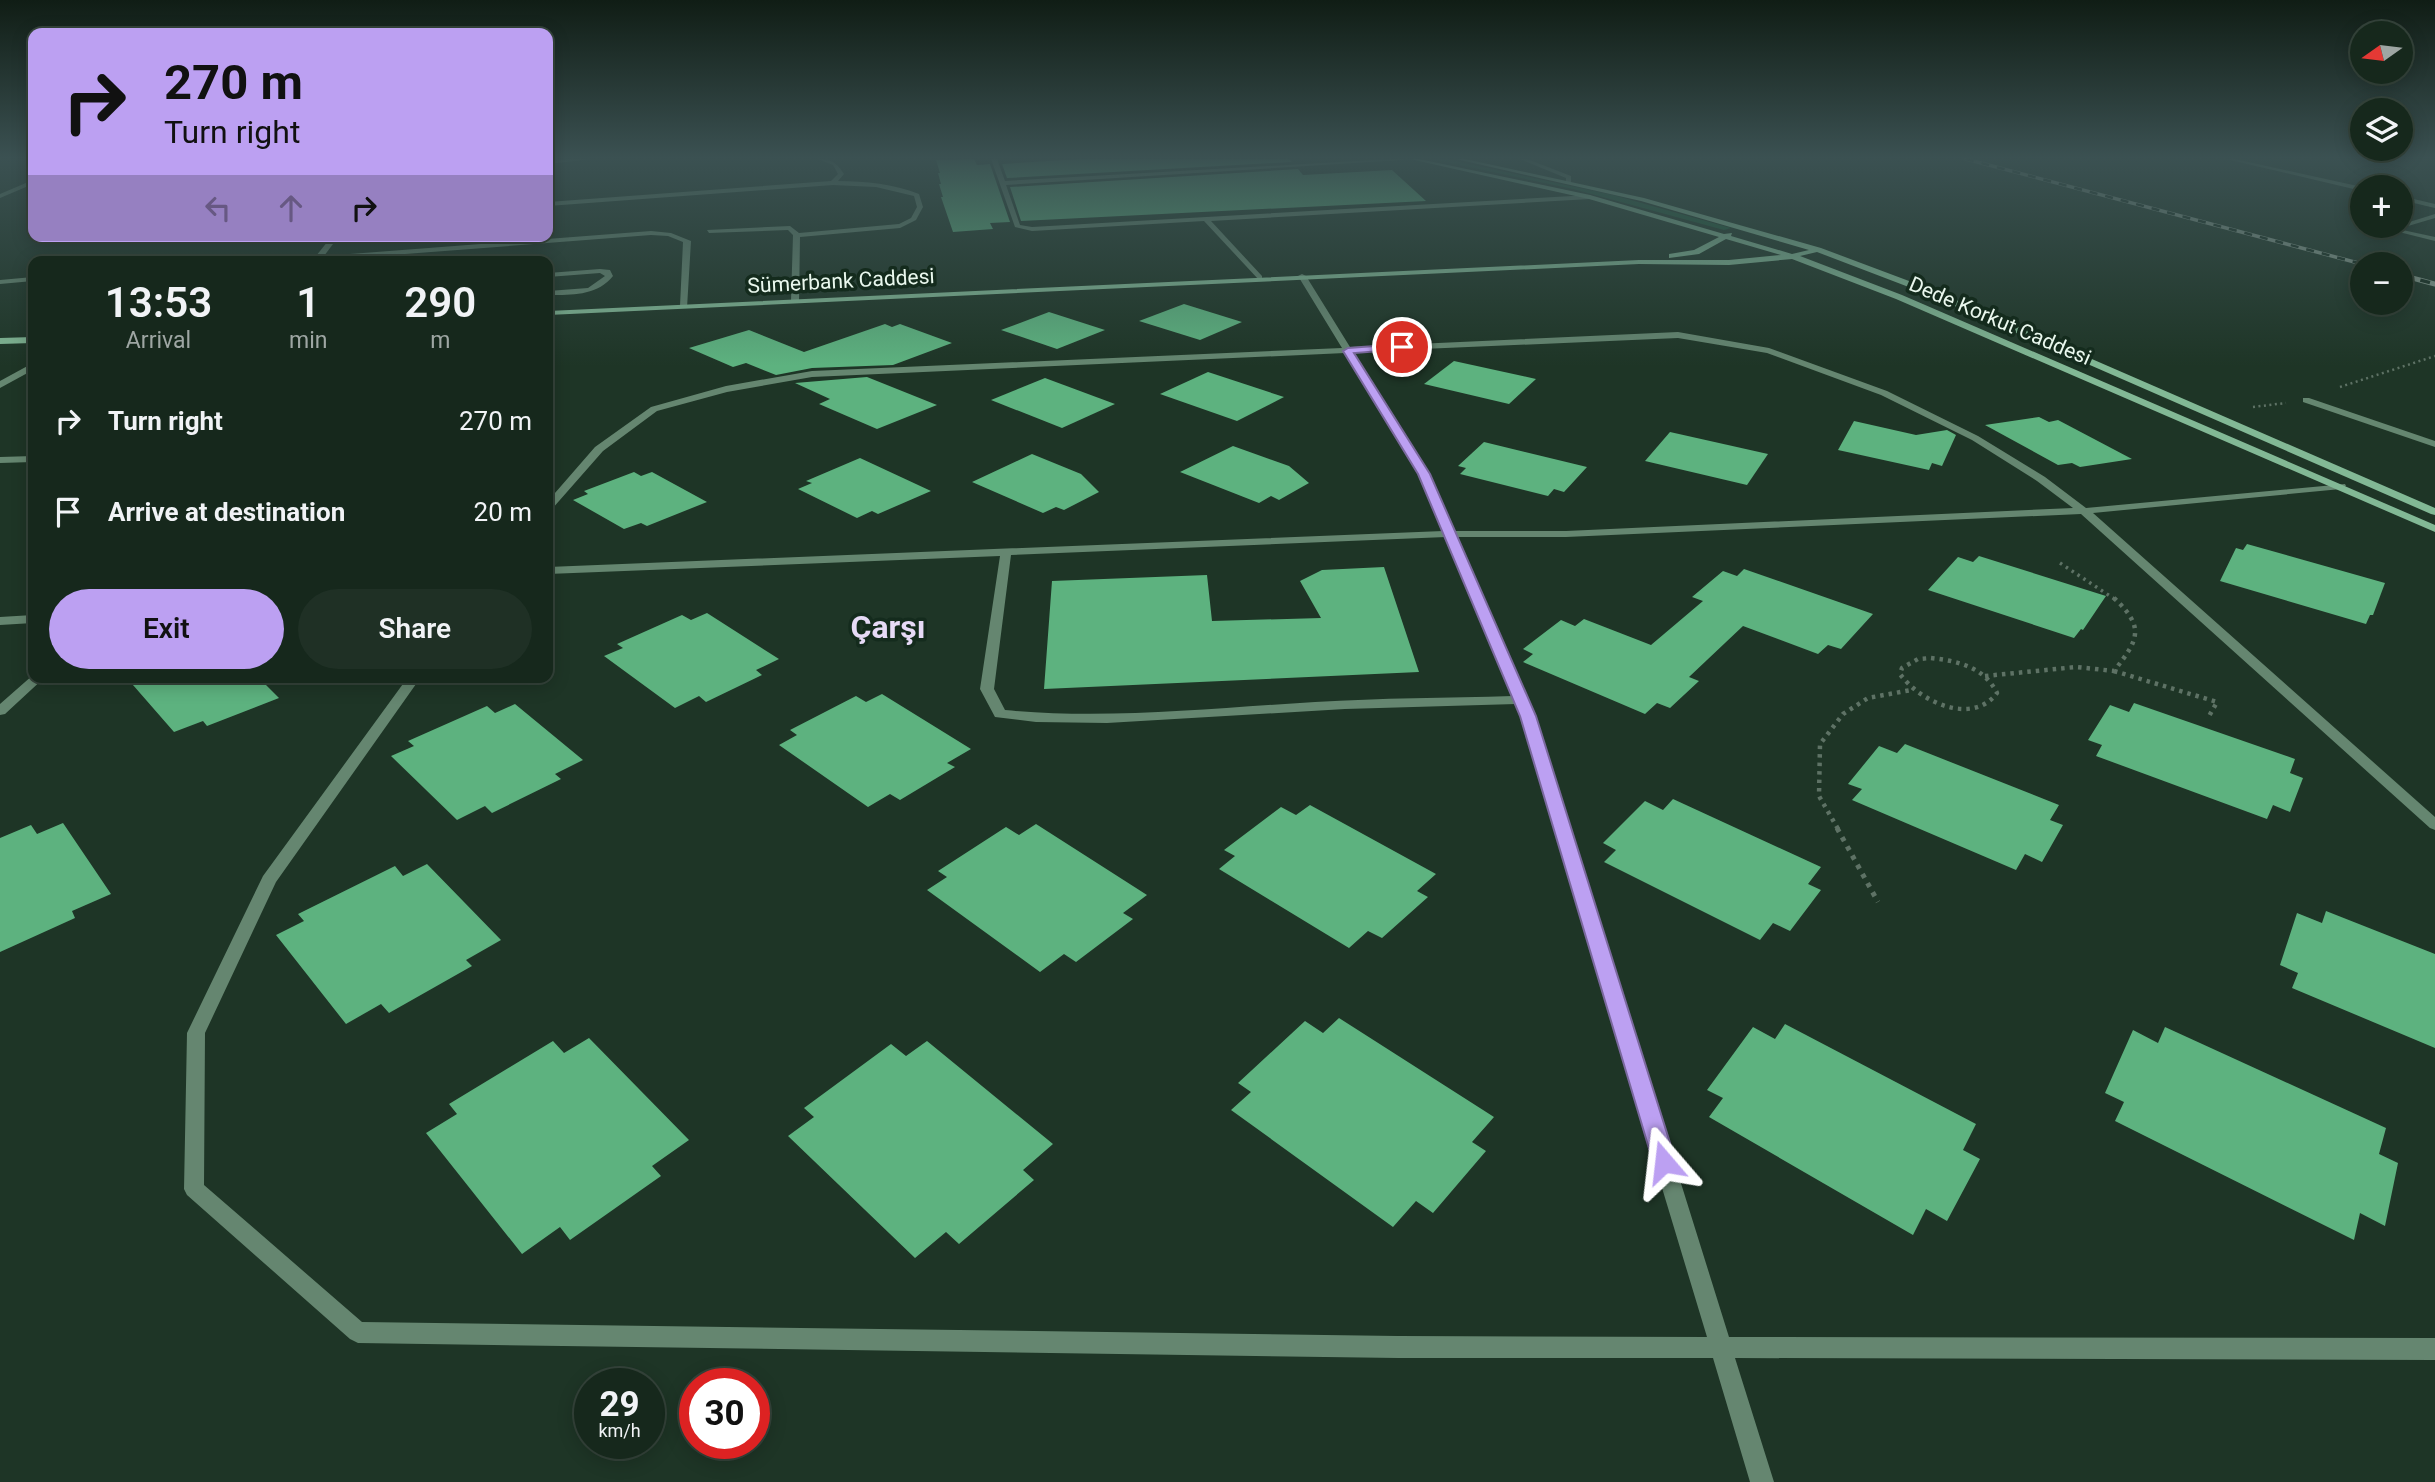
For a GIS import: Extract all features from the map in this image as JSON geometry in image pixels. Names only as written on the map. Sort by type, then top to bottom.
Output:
[{"type":"main road","name":"Dede Korkut Caddesi","points":[[1702,228],[1795,257],[1899,297],[2341,486],[2435,529]]},
{"type":"main road","name":"Dede Korkut Caddesi","points":[[1747,228],[1818,250],[1930,292],[2432,509]]},
{"type":"main road","points":[[1639,262],[1696,252],[1726,235],[1750,229]]},
{"type":"main road","points":[[1639,262],[1731,264],[1795,257],[1818,250]]},
{"type":"main road","name":"Sümerbank Caddesi","points":[[553,313],[1639,262]]},
{"type":"main road","points":[[0,341],[28,340]]},
{"type":"street","points":[[709,231],[786,228]]},
{"type":"street","points":[[790,228],[797,235],[795,301]]},
{"type":"street","points":[[797,235],[875,228]]},
{"type":"street","points":[[1028,228],[1050,228]]},
{"type":"street","points":[[1214,228],[1259,278]]},
{"type":"street","points":[[553,240],[652,233],[669,234],[687,241],[684,306]]},
{"type":"street","points":[[2413,234],[2435,239]]},
{"type":"street","points":[[320,256],[331,242]]},
{"type":"street","points":[[345,256],[532,242]]},
{"type":"street","points":[[553,275],[600,271],[607,272],[609,276],[605,284],[595,288],[553,292]]},
{"type":"street","points":[[553,284],[558,275]]},
{"type":"street","points":[[1302,276],[1424,474],[1521,699],[1762,1482]]},
{"type":"street","points":[[0,282],[28,279]]},
{"type":"street","points":[[553,502],[600,449],[653,409],[726,389],[812,374],[1348,351],[1539,339],[1678,335],[1769,351],[1884,393],[1975,438],[2041,479],[2084,512],[2435,825]]},
{"type":"street","points":[[0,385],[28,369]]},
{"type":"street","points":[[2305,400],[2435,444]]},
{"type":"street","points":[[0,460],[28,459]]},
{"type":"street","points":[[553,571],[1449,534],[1566,534],[2084,512],[2341,486]]},
{"type":"street","points":[[1006,552],[987,689],[1000,714],[1040,719],[1100,720],[1304,706],[1521,699]]},
{"type":"street","points":[[0,621],[28,619]]},
{"type":"street","points":[[0,710],[32,683]]},
{"type":"street","points":[[411,683],[269,880],[196,1033],[194,1189],[358,1332],[1398,1347],[2435,1349]]},
{"type":"path","points":[[2350,382],[2435,356]]},
{"type":"path","points":[[2207,413],[2305,400]]},
{"type":"path","points":[[2060,563],[2091,580],[2118,600],[2135,621],[2135,643],[2113,671]]},
{"type":"path","points":[[1918,659],[1945,659],[1974,669],[1985,676],[1994,684],[1997,693],[1994,700],[1986,706],[1973,708],[1948,706],[1924,698],[1912,690],[1900,674],[1902,668],[1918,659]]},
{"type":"path","points":[[1985,676],[2076,667],[2113,671],[2217,702],[2207,718]]},
{"type":"path","points":[[1878,902],[1819,796],[1820,744],[1843,714],[1868,698],[1912,690]]},
{"type":"building","points":[[952,228],[993,229],[953,232]]},
{"type":"building","points":[[1184,304],[1242,322],[1200,340],[1139,321]]},
{"type":"building","points":[[1049,312],[1105,330],[1057,349],[1001,330]]},
{"type":"building","points":[[885,324],[892,327],[900,324],[952,343],[893,365],[812,368],[776,375],[746,363],[733,367],[689,348],[749,330],[804,352]]},
{"type":"building","points":[[1454,361],[1536,379],[1509,404],[1424,384]]},
{"type":"building","points":[[1208,372],[1284,397],[1237,421],[1160,394]]},
{"type":"building","points":[[867,377],[937,405],[877,429],[819,404],[830,399],[795,383]]},
{"type":"building","points":[[1045,378],[1115,404],[1062,428],[991,400]]},
{"type":"building","points":[[2039,417],[2049,422],[2058,420],[2132,459],[2080,467],[2072,463],[2058,465],[1985,425]]},
{"type":"building","points":[[1854,421],[1916,435],[1947,430],[1956,435],[1942,466],[1932,463],[1929,470],[1838,450]]},
{"type":"building","points":[[1670,432],[1768,454],[1747,485],[1645,461]]},
{"type":"building","points":[[1484,442],[1587,467],[1564,492],[1554,489],[1548,496],[1460,474],[1466,468],[1458,466]]},
{"type":"building","points":[[1233,446],[1289,466],[1309,483],[1279,500],[1271,496],[1259,503],[1180,472]]},
{"type":"building","points":[[1032,454],[1081,474],[1099,492],[1064,510],[1056,507],[1043,513],[972,482]]},
{"type":"building","points":[[860,458],[931,491],[878,514],[872,511],[857,518],[798,489],[812,483],[806,481]]},
{"type":"building","points":[[634,472],[641,476],[652,472],[707,502],[647,526],[641,523],[624,529],[573,500],[588,494],[584,491]]},
{"type":"building","points":[[2247,544],[2385,583],[2373,615],[2370,615],[2366,624],[2220,581],[2236,548],[2243,550]]},
{"type":"building","points":[[1979,556],[2106,596],[2083,630],[2074,638],[1928,590],[1958,557],[1973,562]]},
{"type":"building","points":[[1384,567],[1419,672],[1044,689],[1052,581],[1207,575],[1212,621],[1321,618],[1300,581],[1322,570]]},
{"type":"building","points":[[1744,569],[1873,614],[1841,649],[1828,645],[1818,654],[1743,626],[1689,677],[1699,681],[1670,708],[1657,703],[1645,714],[1523,662],[1533,654],[1523,649],[1561,620],[1575,626],[1584,619],[1651,645],[1703,601],[1692,597],[1723,571],[1737,576]]},
{"type":"building","points":[[707,613],[779,659],[756,670],[762,675],[706,702],[699,696],[675,708],[604,656],[623,648],[617,644],[682,615],[691,620]]},
{"type":"building","points":[[131,683],[264,683],[279,698],[207,726],[203,721],[174,732]]},
{"type":"building","points":[[882,694],[971,749],[947,763],[955,767],[900,800],[890,794],[868,807],[779,745],[797,735],[790,730],[856,696],[866,702]]},
{"type":"building","points":[[2134,703],[2295,759],[2290,773],[2303,778],[2290,812],[2273,805],[2267,819],[2096,756],[2102,745],[2088,740],[2110,705],[2129,712]]},
{"type":"building","points":[[515,704],[583,760],[555,774],[561,779],[492,813],[485,806],[457,820],[391,756],[414,746],[408,741],[487,706],[495,713]]},
{"type":"building","points":[[1905,744],[2059,805],[2050,820],[2063,825],[2042,862],[2025,854],[2016,870],[1852,800],[1862,789],[1848,784],[1879,746],[1897,753]]},
{"type":"building","points":[[1673,799],[1821,867],[1808,884],[1821,890],[1790,931],[1773,923],[1760,940],[1604,862],[1616,850],[1603,843],[1645,801],[1663,810]]},
{"type":"building","points":[[1310,805],[1436,874],[1417,891],[1428,897],[1382,938],[1368,931],[1349,948],[1219,869],[1235,856],[1224,850],[1281,807],[1296,815]]},
{"type":"building","points":[[63,823],[111,894],[72,911],[75,918],[0,952],[0,838],[31,825],[37,834]]},
{"type":"building","points":[[1036,824],[1147,895],[1123,913],[1133,919],[1076,962],[1064,954],[1040,972],[927,890],[947,877],[938,871],[1006,827],[1019,835]]},
{"type":"building","points":[[427,864],[501,940],[466,960],[472,966],[389,1013],[381,1004],[346,1024],[276,935],[304,921],[298,914],[395,866],[403,876]]},
{"type":"building","points":[[2326,911],[2435,954],[2435,1048],[2292,988],[2298,973],[2280,965],[2297,913],[2322,923]]},
{"type":"building","points":[[1339,1018],[1494,1117],[1472,1142],[1486,1151],[1433,1213],[1416,1201],[1393,1227],[1231,1110],[1251,1092],[1238,1083],[1305,1021],[1323,1033]]},
{"type":"building","points":[[1785,1024],[1976,1124],[1963,1150],[1980,1159],[1947,1221],[1926,1209],[1913,1235],[1709,1117],[1723,1098],[1707,1090],[1753,1027],[1775,1039]]},
{"type":"building","points":[[2165,1027],[2386,1128],[2379,1154],[2398,1163],[2385,1226],[2360,1213],[2354,1240],[2115,1121],[2124,1102],[2105,1093],[2133,1030],[2158,1043]]},
{"type":"building","points":[[589,1038],[689,1140],[652,1166],[661,1176],[570,1240],[560,1227],[522,1254],[426,1133],[457,1114],[449,1104],[553,1041],[564,1053]]},
{"type":"building","points":[[927,1041],[1053,1144],[1023,1170],[1034,1180],[959,1244],[946,1232],[915,1258],[788,1136],[814,1117],[804,1108],[891,1044],[906,1056]]},
{"type":"railway","points":[[2227,228],[2350,261]]},
{"type":"railway","points":[[2413,278],[2435,284]]},
{"type":"district","name":"Çarşı","points":[[888,627]]},
{"type":"route","points":[[1402,347],[1348,351],[1424,474],[1528,716],[1664,1162]]}]
